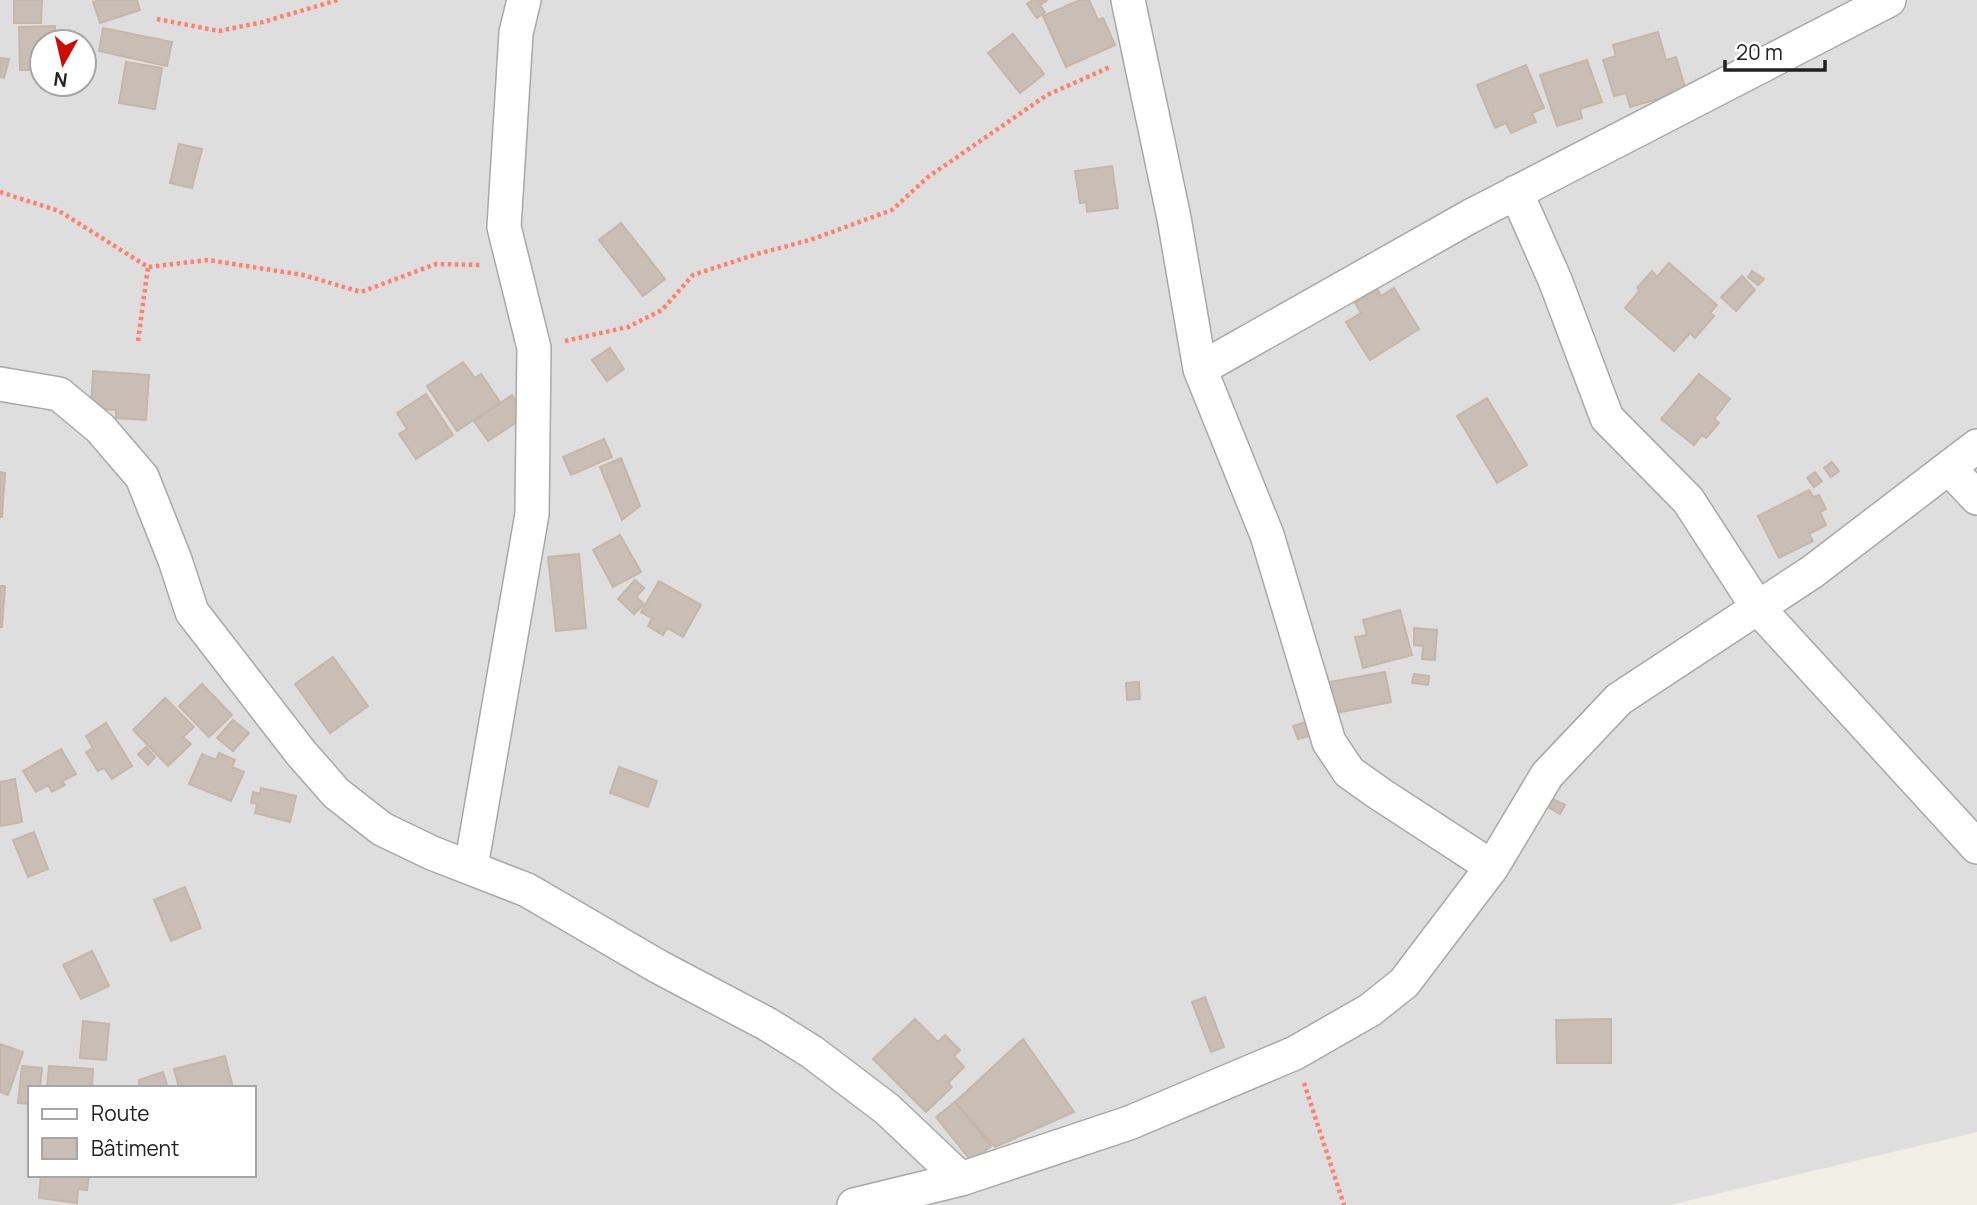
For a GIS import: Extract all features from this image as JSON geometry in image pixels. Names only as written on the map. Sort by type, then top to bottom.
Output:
[{"type":"street","points":[[471,867],[532,514],[534,348],[504,227],[516,33],[524,0]]},
{"type":"street","points":[[1128,0],[1174,218],[1200,369],[1267,535],[1329,742],[1349,772],[1492,867]]},
{"type":"street","points":[[1200,369],[1516,192],[1889,0]]},
{"type":"street","points":[[1516,192],[1555,280],[1607,418],[1688,500],[1758,608],[1977,846]]},
{"type":"street","points":[[0,384],[60,394],[100,428],[142,478],[176,560],[192,612],[301,753],[336,793],[382,829],[432,853],[527,890],[659,967],[767,1024],[812,1052],[887,1109],[961,1179]]},
{"type":"street","points":[[853,1205],[961,1179],[1129,1123],[1295,1053],[1370,1010],[1404,983],[1492,867],[1547,775],[1619,699],[1812,572],[1977,446]]},
{"type":"street","points":[[1950,468],[1977,498]]},
{"type":"path","points":[[157,19],[219,31],[264,22],[338,0]]},
{"type":"path","points":[[534,348],[628,327],[662,310],[693,275],[810,240],[892,210],[928,177],[1046,95],[1139,53]]},
{"type":"path","points":[[0,192],[59,211],[148,267],[208,260],[303,275],[361,292],[436,264],[514,266]]},
{"type":"path","points":[[138,341],[148,267]]},
{"type":"path","points":[[1295,1053],[1344,1205]]},
{"type":"shaded area","points":[[0,0],[1977,0],[1977,1132],[1670,1205],[0,1205]]},
{"type":"building","points":[[14,0],[42,0],[41,23],[14,23]]},
{"type":"building","points":[[137,0],[140,10],[100,23],[93,2]]},
{"type":"building","points":[[1033,0],[1046,1],[1040,5],[1045,12],[1037,18],[1027,4]]},
{"type":"building","points":[[1080,0],[1089,0],[1098,20],[1103,18],[1115,45],[1066,67],[1043,16]]},
{"type":"building","points":[[55,26],[28,28],[28,70],[20,70],[19,27]]},
{"type":"building","points":[[103,28],[172,42],[167,66],[99,51]]},
{"type":"building","points":[[1658,32],[1666,60],[1676,57],[1686,91],[1630,107],[1626,93],[1614,96],[1603,60],[1616,56],[1613,45]]},
{"type":"building","points":[[1013,34],[1044,74],[1020,93],[988,53]]},
{"type":"building","points":[[0,58],[9,59],[4,78],[0,77]]},
{"type":"building","points":[[1587,60],[1602,102],[1580,109],[1582,118],[1557,126],[1540,75]]},
{"type":"building","points":[[126,62],[162,68],[155,109],[119,103]]},
{"type":"building","points":[[1526,65],[1544,108],[1532,113],[1536,122],[1511,133],[1506,123],[1495,128],[1477,85]]},
{"type":"building","points":[[179,144],[202,149],[192,188],[170,183]]},
{"type":"building","points":[[1112,166],[1118,208],[1087,212],[1086,202],[1080,203],[1075,171]]},
{"type":"building","points":[[621,223],[665,279],[643,296],[599,240]]},
{"type":"building","points":[[1669,263],[1717,305],[1710,313],[1714,316],[1695,338],[1690,333],[1674,351],[1625,308],[1652,271],[1657,277]]},
{"type":"building","points":[[1752,271],[1764,279],[1758,285],[1748,277]]},
{"type":"building","points":[[1742,276],[1755,290],[1736,311],[1721,297]]},
{"type":"building","points":[[1394,288],[1419,329],[1370,360],[1346,322],[1361,313],[1355,303],[1377,289],[1381,296]]},
{"type":"building","points":[[610,348],[624,369],[607,381],[592,360]]},
{"type":"building","points":[[463,362],[475,378],[481,374],[500,402],[457,431],[427,386]]},
{"type":"building","points":[[93,371],[149,375],[146,420],[116,418],[116,410],[91,408]]},
{"type":"building","points":[[1699,374],[1730,399],[1714,419],[1719,423],[1706,438],[1702,435],[1694,445],[1661,419]]},
{"type":"building","points":[[426,394],[453,435],[416,459],[399,434],[407,429],[397,413]]},
{"type":"building","points":[[512,395],[526,416],[488,441],[474,421]]},
{"type":"building","points":[[1487,398],[1527,465],[1497,483],[1457,416]]},
{"type":"building","points":[[604,439],[612,457],[571,475],[563,457]]},
{"type":"building","points":[[621,458],[640,506],[622,520],[600,467]]},
{"type":"building","points":[[1832,462],[1839,471],[1831,477],[1824,468]]},
{"type":"building","points":[[0,472],[5,473],[2,517],[0,517]]},
{"type":"building","points":[[1815,472],[1822,481],[1814,487],[1807,478]]},
{"type":"building","points":[[1809,490],[1813,497],[1819,495],[1826,509],[1820,512],[1826,525],[1809,534],[1813,541],[1779,558],[1758,516]]},
{"type":"building","points":[[620,535],[641,572],[613,587],[593,550]]},
{"type":"building","points":[[579,554],[586,628],[556,631],[548,557]]},
{"type":"building","points":[[635,580],[644,588],[636,597],[644,604],[634,614],[618,599]]},
{"type":"building","points":[[659,581],[701,605],[683,637],[667,628],[663,635],[648,626],[652,618],[641,612]]},
{"type":"building","points":[[0,586],[5,586],[2,627],[0,627]]},
{"type":"building","points":[[1400,610],[1412,655],[1363,668],[1355,637],[1367,635],[1363,620]]},
{"type":"building","points":[[1414,628],[1437,630],[1435,660],[1422,659],[1423,646],[1414,645]]},
{"type":"building","points":[[333,657],[368,706],[330,733],[295,684]]},
{"type":"building","points":[[1385,672],[1391,702],[1331,714],[1324,683]]},
{"type":"building","points":[[1414,674],[1429,676],[1428,685],[1412,683]]},
{"type":"building","points":[[1139,682],[1140,699],[1127,700],[1126,683]]},
{"type":"building","points":[[202,684],[232,715],[209,737],[179,706]]},
{"type":"building","points":[[165,698],[194,727],[183,737],[191,744],[168,766],[133,730]]},
{"type":"building","points":[[233,720],[249,733],[233,751],[217,738]]},
{"type":"building","points":[[1305,722],[1309,736],[1298,739],[1293,726]]},
{"type":"building","points":[[106,723],[132,766],[112,779],[104,768],[98,771],[86,752],[93,748],[86,736]]},
{"type":"building","points":[[146,747],[155,757],[148,765],[138,754]]},
{"type":"building","points":[[61,749],[76,774],[62,781],[65,785],[52,792],[48,785],[36,792],[23,771]]},
{"type":"building","points":[[219,753],[235,760],[232,767],[244,772],[231,801],[189,784],[202,754],[216,760]]},
{"type":"building","points":[[619,767],[657,781],[648,807],[610,793]]},
{"type":"building","points":[[15,779],[22,822],[0,826],[0,782]]},
{"type":"building","points":[[261,788],[296,796],[290,822],[255,813],[257,804],[251,803],[253,792],[260,794]]},
{"type":"building","points":[[1553,799],[1565,805],[1560,814],[1548,807]]},
{"type":"building","points":[[34,832],[48,869],[28,877],[13,840]]},
{"type":"building","points":[[185,887],[201,928],[171,941],[154,900]]},
{"type":"building","points":[[92,951],[109,986],[81,999],[63,965]]},
{"type":"building","points":[[1205,997],[1224,1047],[1211,1052],[1192,1002]]},
{"type":"building","points":[[915,1019],[938,1042],[945,1035],[960,1050],[954,1056],[964,1067],[948,1083],[952,1087],[926,1112],[873,1059]]},
{"type":"building","points":[[1611,1019],[1611,1063],[1557,1063],[1556,1020]]},
{"type":"building","points":[[83,1021],[109,1024],[106,1060],[80,1058]]},
{"type":"building","points":[[1023,1039],[1074,1112],[995,1147],[955,1102]]},
{"type":"building","points":[[0,1044],[23,1052],[8,1095],[0,1092]]},
{"type":"building","points":[[225,1056],[232,1086],[178,1086],[174,1069]]},
{"type":"building","points":[[22,1066],[42,1068],[40,1086],[28,1086],[28,1104],[18,1103]]},
{"type":"building","points":[[49,1066],[93,1069],[92,1086],[47,1086]]},
{"type":"building","points":[[163,1072],[167,1086],[139,1086],[139,1080]]},
{"type":"building","points":[[955,1102],[991,1146],[972,1162],[936,1117]]},
{"type":"building","points":[[41,1177],[89,1177],[87,1190],[78,1189],[77,1203],[39,1198]]}]
